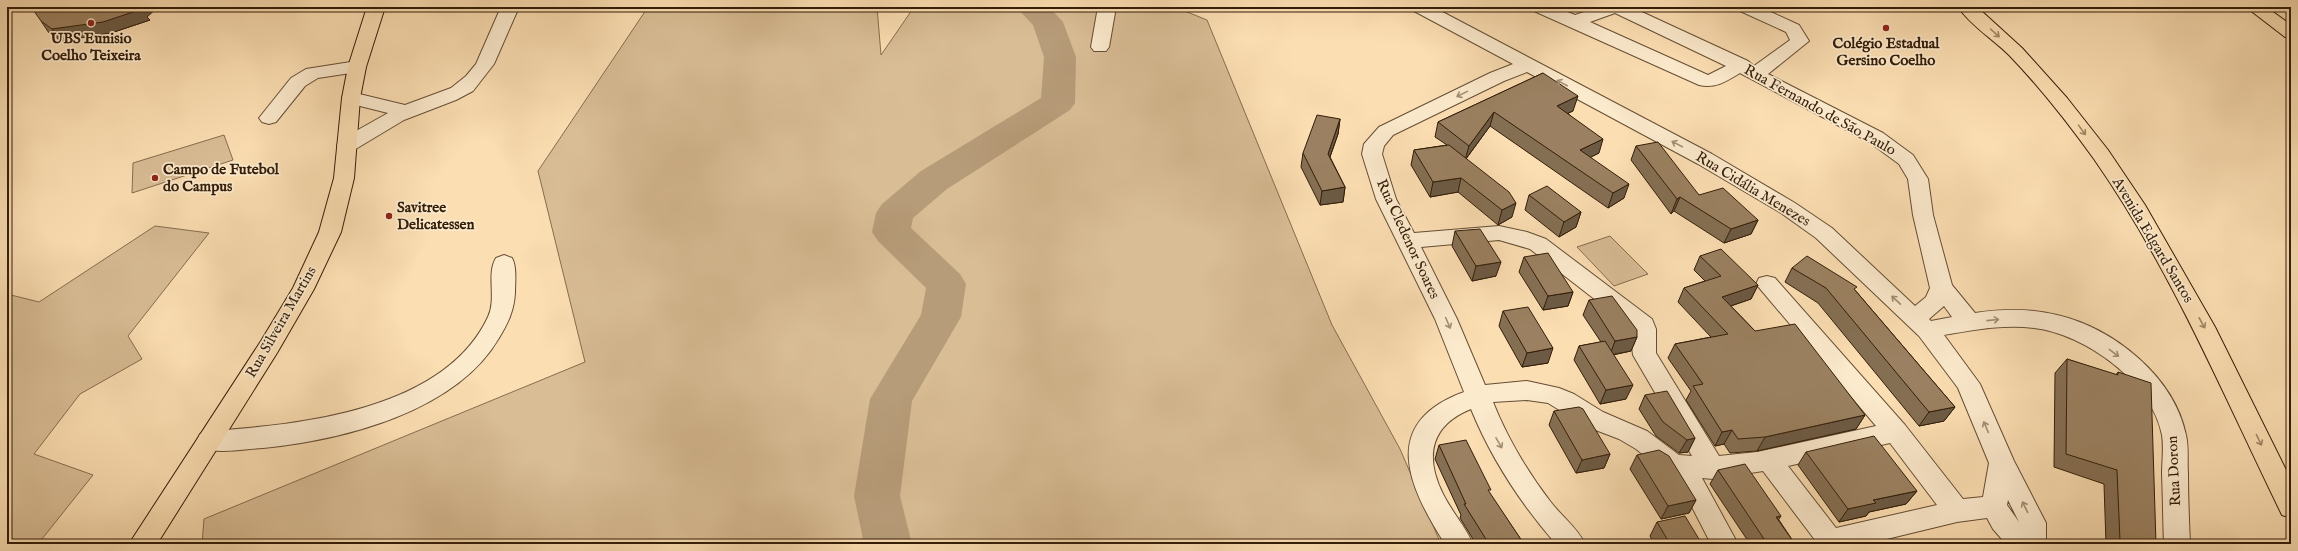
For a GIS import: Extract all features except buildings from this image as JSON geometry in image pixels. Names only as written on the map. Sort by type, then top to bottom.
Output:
[{"type":"main road","name":"Rua Silveira Martins","points":[[142,544],[209,441],[303,289],[330,232],[344,178],[352,98],[357,67],[376,7]]},
{"type":"main road","name":"Avenida Edgard Santos","points":[[1967,7],[2015,51],[2048,88],[2076,122],[2124,188],[2152,234],[2206,330],[2291,507]]},
{"type":"main road","points":[[2255,7],[2291,33]]},
{"type":"street","points":[[347,145],[405,111],[436,102],[456,93],[472,81],[482,69],[510,7]]},
{"type":"street","points":[[1100,47],[1107,7]]},
{"type":"street","name":"Rua Cidália Menezes","points":[[1420,7],[1705,159],[1788,208],[1824,233],[1920,324],[1968,384],[2002,463],[2033,523],[2033,544]]},
{"type":"street","points":[[1540,7],[1706,81],[1749,70],[1800,41],[1797,33],[1790,27],[1746,7]]},
{"type":"street","points":[[1574,21],[1616,7]]},
{"type":"street","name":"Rua Fernando de São Paulo","points":[[1616,7],[1681,34],[1878,140],[1895,151],[1914,168],[1919,182],[1922,212],[1941,288]]},
{"type":"street","name":"Rua Cledenor Soares","points":[[1523,62],[1497,77],[1386,132],[1374,144],[1372,154],[1384,193],[1446,319],[1494,434],[1516,471],[1541,508],[1572,544]]},
{"type":"street","points":[[269,118],[298,82],[313,73],[357,67]]},
{"type":"street","points":[[352,98],[405,111]]},
{"type":"street","points":[[1406,240],[1499,233],[1518,237],[1538,244],[1644,325],[1646,331],[1642,344],[1645,355],[1714,469]]},
{"type":"street","points":[[209,441],[289,434],[346,423],[430,391],[464,366],[484,342],[500,316],[504,263]]},
{"type":"street","points":[[1767,284],[1896,432],[1957,511]]},
{"type":"street","points":[[1920,324],[1939,299],[1941,288]]},
{"type":"street","points":[[1941,288],[1970,322]]},
{"type":"street","name":"Rua Doron","points":[[1920,324],[1970,322],[2004,318],[2052,321],[2081,331],[2114,352],[2142,376],[2161,400],[2174,436],[2176,544]]},
{"type":"street","points":[[1460,544],[1438,511],[1425,483],[1420,463],[1422,440],[1432,421],[1447,409],[1478,395],[1520,390],[1551,394],[1562,398],[1598,421],[1624,429],[1649,444],[1663,459],[1671,464],[1714,469],[1768,460],[1896,432]]},
{"type":"street","points":[[1768,460],[1832,543],[1957,511],[1994,506]]},
{"type":"street","points":[[2002,463],[1994,506],[2002,521],[2022,544]]},
{"type":"street","points":[[1683,466],[1725,544]]},
{"type":"shaded area","points":[[648,7],[877,7],[881,55],[914,7],[1175,7],[1207,20],[1332,325],[1400,449],[1441,544],[202,544],[204,519],[585,362],[538,171]]},
{"type":"shaded area","name":"Campo de Futebol do Campus","points":[[224,135],[233,160],[132,193],[133,163]]},
{"type":"shaded area","points":[[155,226],[209,233],[128,336],[142,359],[80,394],[34,454],[93,475],[38,544],[7,544],[7,294],[39,302]]},
{"type":"shaded area","points":[[1610,236],[1648,274],[1614,286],[1577,247]]},
{"type":"waterway","points":[[888,544],[877,496],[891,399],[941,317],[946,284],[891,232],[895,213],[934,180],[1058,103],[1060,57],[1047,22],[1031,7]]},
{"type":"place","name":"UBS Eunisio Coelho Teixeira","points":[[91,23]]},
{"type":"place","name":"Colégio Estadual Gersino Coelho","points":[[1886,28]]},
{"type":"place","name":"Campo de Futebol do Campus","points":[[155,178]]},
{"type":"place","name":"Savitree Delicatessen","points":[[389,216]]}]
